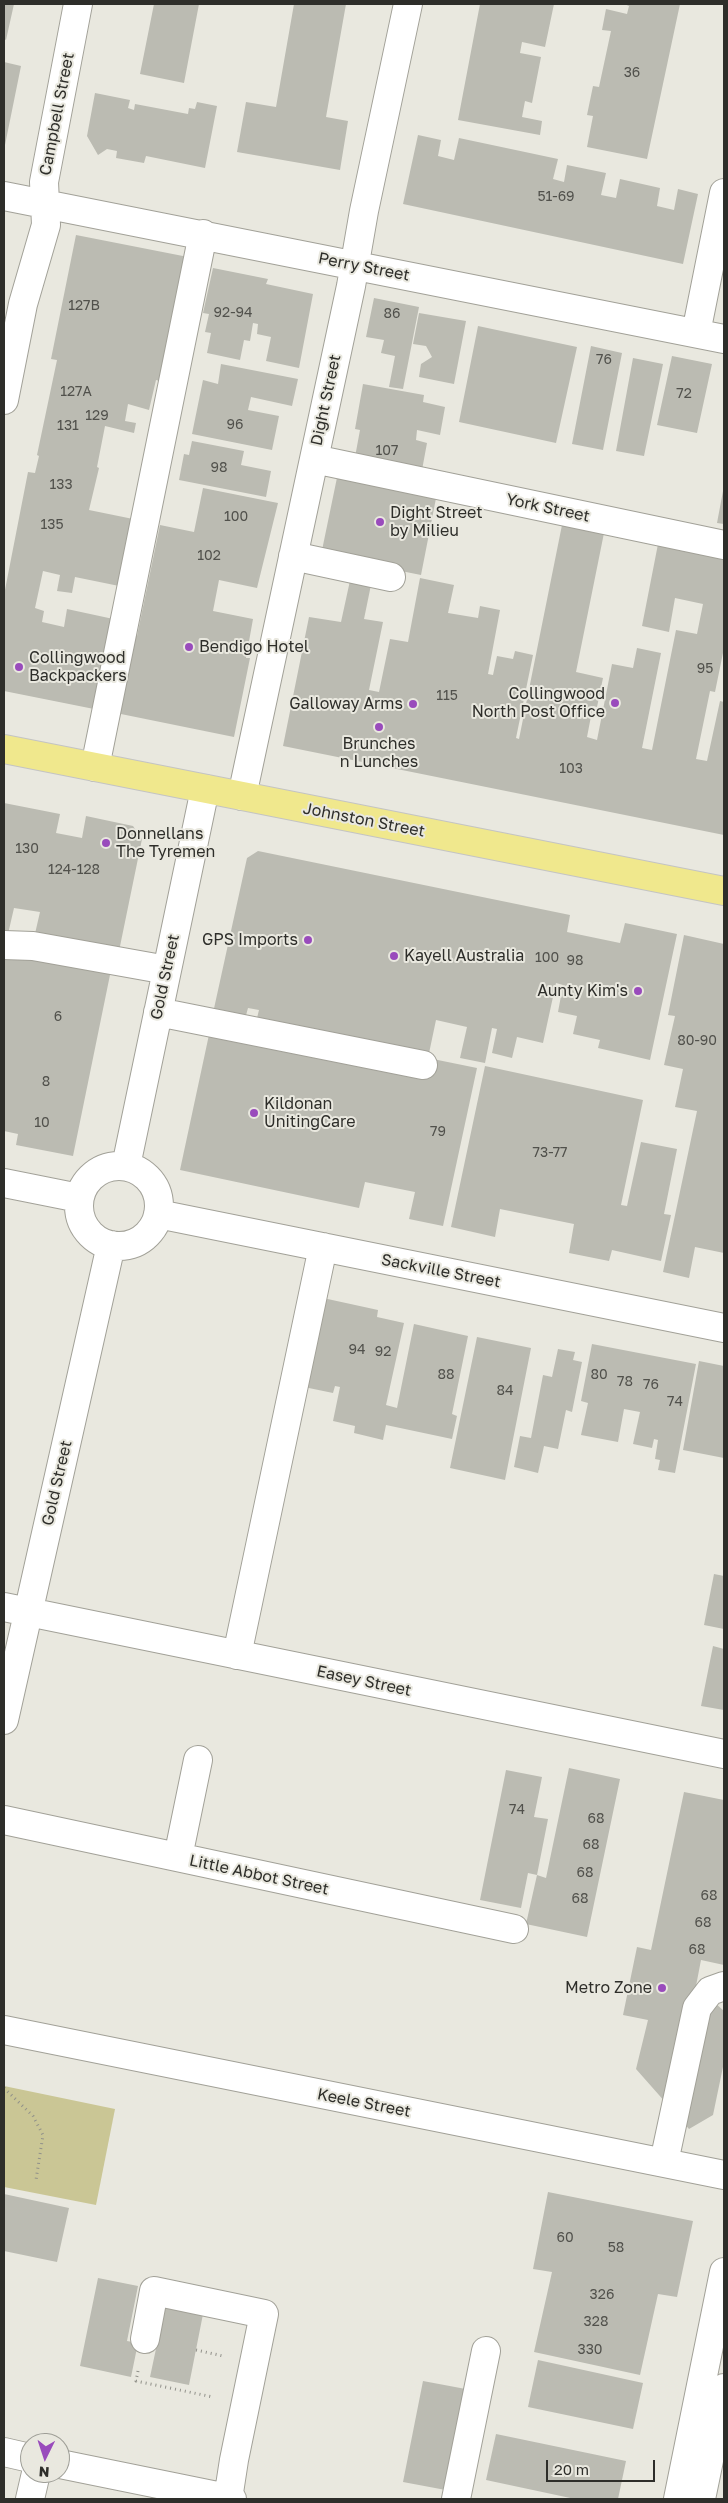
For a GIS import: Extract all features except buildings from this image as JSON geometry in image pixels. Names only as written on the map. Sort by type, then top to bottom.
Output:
[{"type":"main road","name":"Johnston Street","points":[[4,749],[724,891]]},
{"type":"street","name":"Campbell Street","points":[[4,400],[23,304],[46,225],[47,204],[44,182],[78,4]]},
{"type":"street","name":"Dight Street","points":[[242,796],[408,4]]},
{"type":"street","points":[[696,333],[724,193]]},
{"type":"street","name":"Perry Street","points":[[4,196],[724,339]]},
{"type":"street","points":[[95,767],[203,234]]},
{"type":"street","name":"York Street","points":[[314,459],[724,545]]},
{"type":"street","points":[[293,556],[391,577]]},
{"type":"street","name":"Gold Street","points":[[126,1166],[205,789]]},
{"type":"street","points":[[4,945],[34,946],[167,970]]},
{"type":"street","points":[[158,1012],[423,1065]]},
{"type":"street","points":[[113,1166],[126,1166],[138,1170],[148,1178],[156,1189],[159,1202],[158,1214],[154,1226],[135,1243],[123,1246],[110,1245],[99,1241],[89,1233],[82,1223],[78,1210],[79,1198],[91,1176],[113,1166]]},
{"type":"street","points":[[4,1183],[79,1198]]},
{"type":"street","name":"Sackville Street","points":[[158,1214],[724,1328]]},
{"type":"street","name":"Gold Street","points":[[4,1720],[16,1610],[110,1245]]},
{"type":"street","points":[[237,1655],[323,1247]]},
{"type":"street","name":"Easey Street","points":[[16,1610],[724,1754]]},
{"type":"street","points":[[178,1857],[198,1760]]},
{"type":"street","name":"Little Abbot Street","points":[[4,1820],[514,1929]]},
{"type":"street","points":[[664,2162],[697,2008],[710,1991],[724,1986]]},
{"type":"street","name":"Keele Street","points":[[4,2030],[724,2175]]},
{"type":"street","points":[[678,2499],[724,2272]]},
{"type":"street","points":[[70,2466],[229,2499],[245,2404],[264,2314],[154,2291],[144,2339]]},
{"type":"street","points":[[456,2499],[486,2351]]},
{"type":"street","points":[[701,2499],[724,2388]]},
{"type":"street","points":[[4,2452],[20,2456]]},
{"type":"street","points":[[30,2499],[34,2483]]},
{"type":"path","points":[[4,2088],[33,2116],[43,2135],[36,2180]]},
{"type":"path","points":[[144,2339],[136,2381],[245,2404]]},
{"type":"shaded area","points":[[4,2086],[115,2109],[96,2205],[4,2187]]},
{"type":"place","name":"Dight Street by Milieu","points":[[380,522]]},
{"type":"place","name":"Bendigo Hotel","points":[[189,647]]},
{"type":"place","name":"Collingwood Backpackers","points":[[19,667]]},
{"type":"place","name":"Collingwood North Post Office","points":[[615,703]]},
{"type":"place","name":"Galloway Arms","points":[[413,704]]},
{"type":"place","name":"Brunches n Lunches","points":[[379,727]]},
{"type":"place","name":"Donnellans The Tyremen","points":[[106,843]]},
{"type":"place","name":"GPS Imports","points":[[308,940]]},
{"type":"place","name":"Kayell Australia","points":[[394,956]]},
{"type":"place","name":"Aunty Kim's","points":[[638,991]]},
{"type":"place","name":"Kildonan UnitingCare","points":[[254,1113]]},
{"type":"place","name":"Metro Zone","points":[[662,1988]]}]
